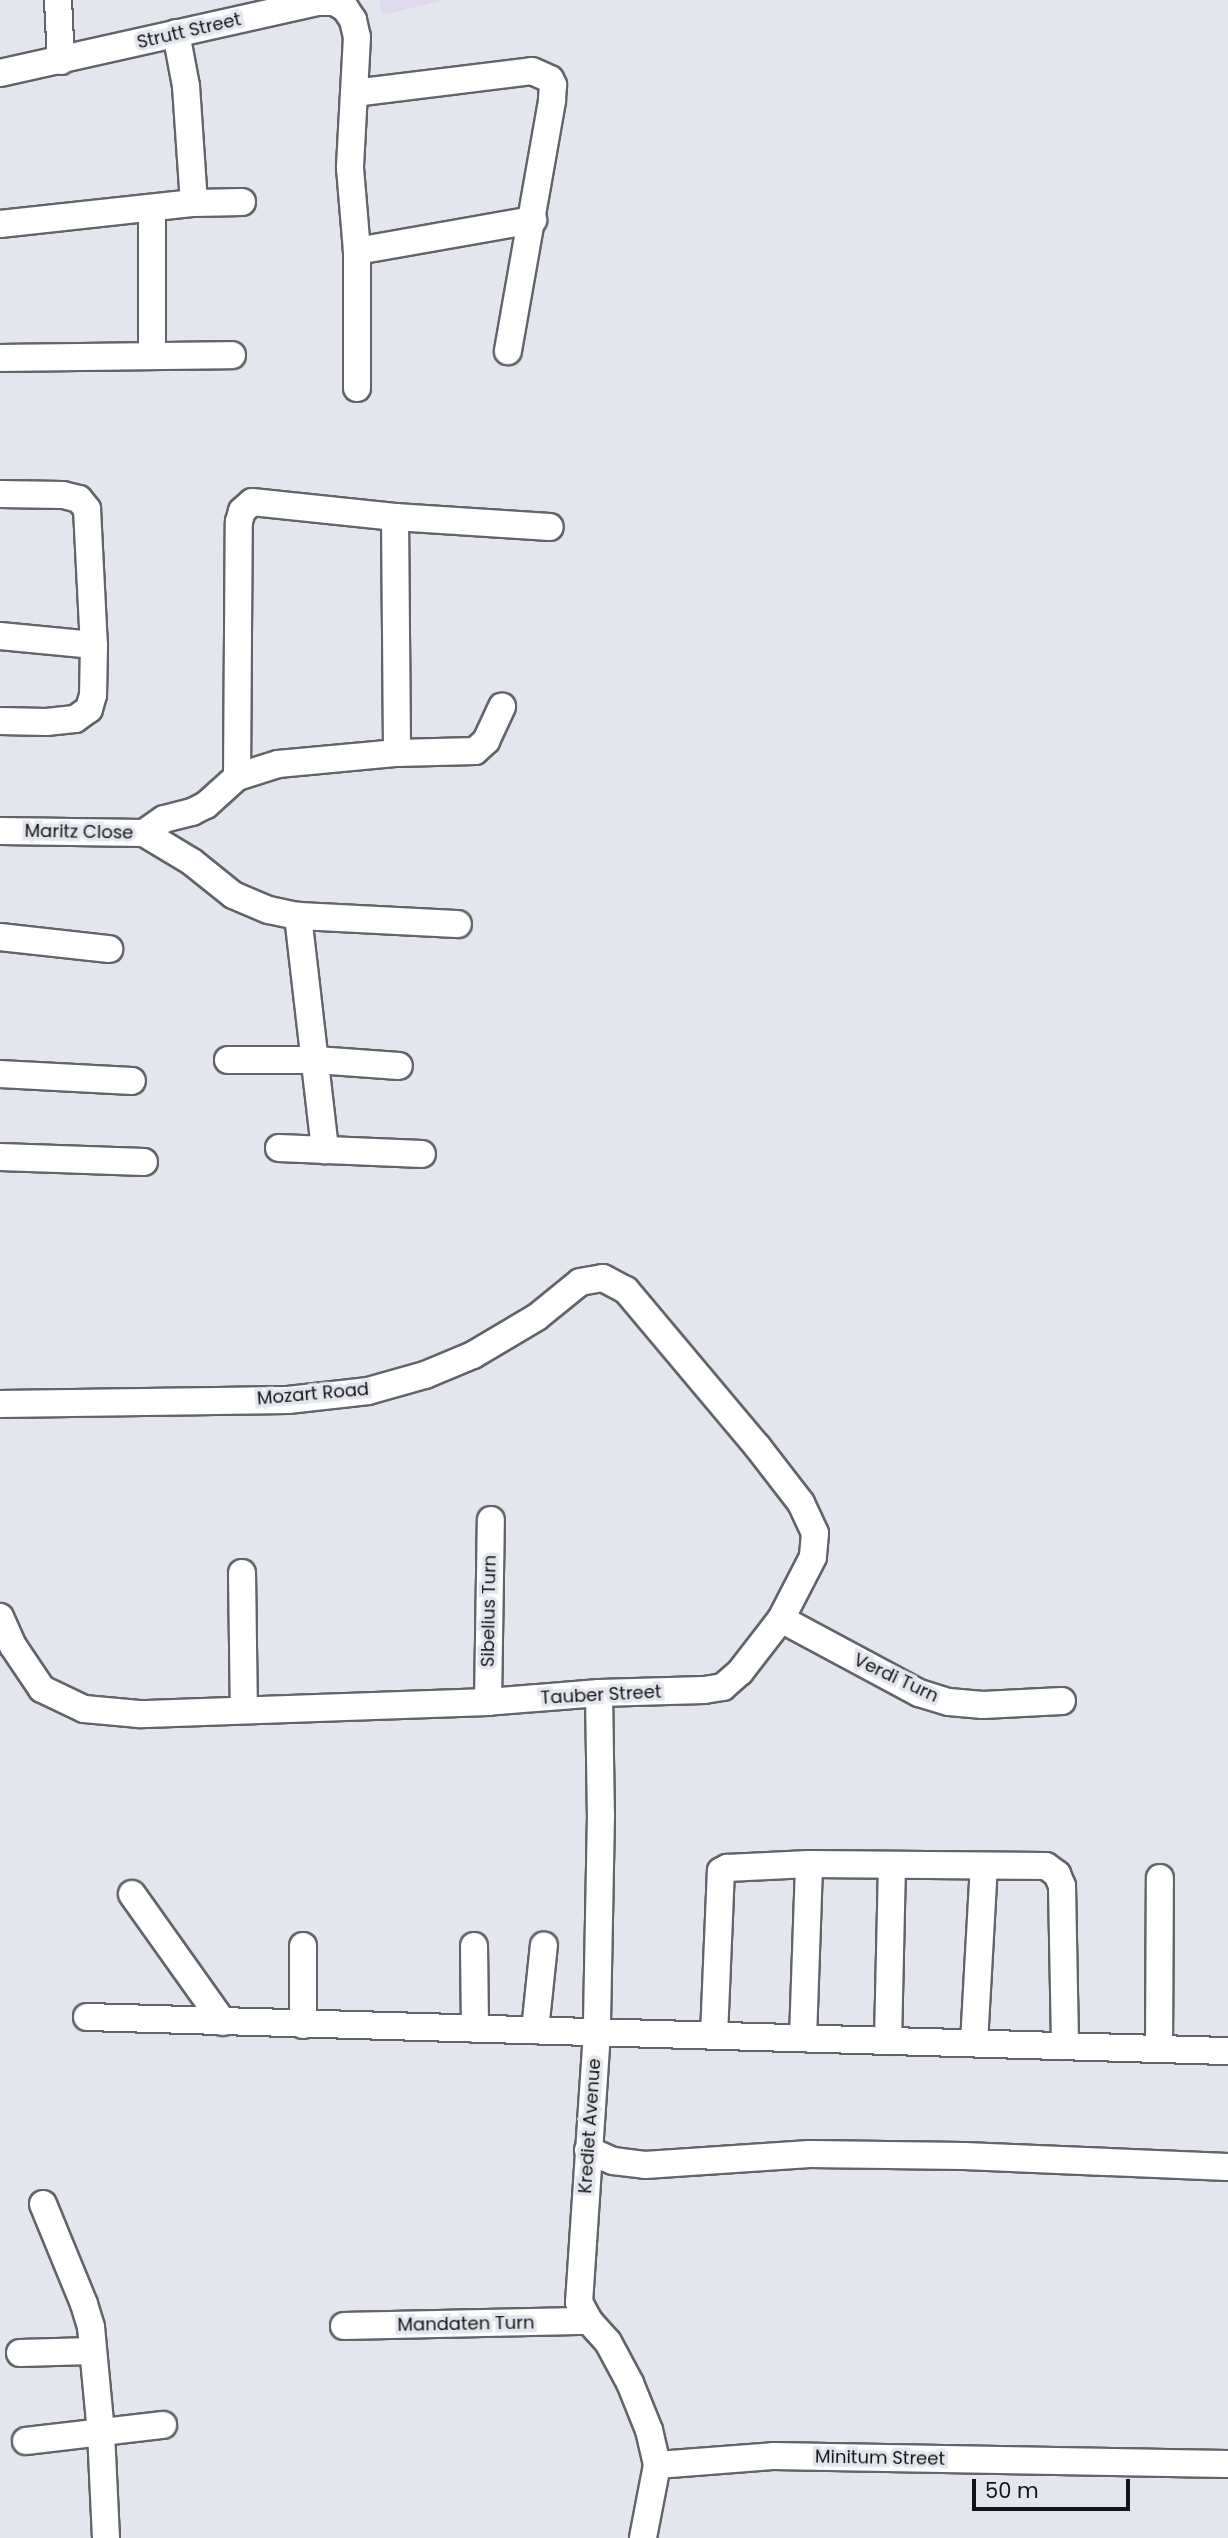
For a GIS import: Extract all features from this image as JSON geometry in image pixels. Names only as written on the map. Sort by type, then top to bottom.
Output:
[{"type":"street","points":[[58,0],[61,61]]},
{"type":"street","name":"Strutt Street","points":[[0,73],[326,1],[349,12],[357,37],[354,93]]},
{"type":"street","points":[[176,33],[186,86],[194,204]]},
{"type":"street","points":[[356,388],[357,251],[350,168],[354,93],[532,71],[545,75],[553,85],[533,220],[508,351]]},
{"type":"street","points":[[0,224],[194,204],[242,202]]},
{"type":"street","points":[[152,208],[152,354]]},
{"type":"street","points":[[357,251],[533,220]]},
{"type":"street","points":[[0,358],[232,355]]},
{"type":"street","points":[[0,494],[63,495],[79,499],[87,509],[94,645],[93,695],[89,709],[75,719],[46,722],[0,721]]},
{"type":"street","points":[[237,777],[239,522],[242,510],[252,502],[395,517],[550,527]]},
{"type":"street","points":[[395,517],[397,754]]},
{"type":"street","points":[[0,636],[94,645]]},
{"type":"street","points":[[144,833],[164,819],[192,812],[206,805],[237,777],[278,764],[397,754],[475,751],[486,741],[502,706]]},
{"type":"street","name":"Maritz Close","points":[[0,831],[144,833],[191,862],[233,895],[269,910],[299,916],[458,924]]},
{"type":"street","points":[[299,916],[325,1150]]},
{"type":"street","points":[[0,937],[109,948]]},
{"type":"street","points":[[228,1060],[316,1060],[399,1066]]},
{"type":"street","points":[[0,1074],[132,1081]]},
{"type":"street","points":[[279,1148],[422,1154]]},
{"type":"street","points":[[0,1157],[144,1163]]},
{"type":"street","name":"Mozart Road","points":[[0,1405],[288,1400],[368,1391],[425,1375],[473,1355],[537,1317],[580,1282],[596,1278]]},
{"type":"street","name":"Tauber Street","points":[[0,1617],[13,1646],[42,1689],[84,1709],[139,1714],[244,1708],[488,1702],[723,1687],[740,1672],[781,1619],[813,1557],[815,1533],[801,1503],[757,1446],[626,1290],[603,1278],[596,1278]]},
{"type":"street","name":"Sibelius Turn","points":[[488,1702],[491,1520]]},
{"type":"street","points":[[242,1573],[244,1708]]},
{"type":"street","name":"Verdi Turn","points":[[781,1619],[919,1693],[949,1702],[983,1705],[1062,1701]]},
{"type":"street","name":"Krediet Avenue","points":[[599,1693],[601,1814],[597,2032],[579,2302],[589,2321],[608,2342],[630,2383],[649,2430],[657,2465],[643,2538]]},
{"type":"street","points":[[714,2036],[720,1871],[727,1868],[809,1864],[1046,1867],[1057,1874],[1062,1886],[1066,2046]]},
{"type":"street","points":[[803,2038],[809,1864]]},
{"type":"street","points":[[888,2041],[892,1865]]},
{"type":"street","points":[[974,2043],[984,1867]]},
{"type":"street","points":[[1159,2049],[1160,1878]]},
{"type":"street","points":[[132,1894],[223,2022]]},
{"type":"street","points":[[535,2030],[544,1945]]},
{"type":"street","points":[[303,1946],[303,2025]]},
{"type":"street","points":[[474,1946],[475,2029]]},
{"type":"street","points":[[87,2017],[1228,2051]]},
{"type":"street","points":[[588,2150],[613,2161],[645,2165],[810,2154],[964,2156],[1228,2167]]},
{"type":"street","points":[[43,2203],[84,2304],[101,2432],[106,2538]]},
{"type":"street","name":"Mandaten Turn","points":[[344,2326],[589,2321]]},
{"type":"street","points":[[20,2353],[92,2351]]},
{"type":"street","points":[[26,2441],[163,2425]]},
{"type":"street","name":"Minitum Street","points":[[657,2465],[773,2456],[1228,2464]]},
{"type":"shaded area","points":[[379,0],[445,0],[382,15]]}]
